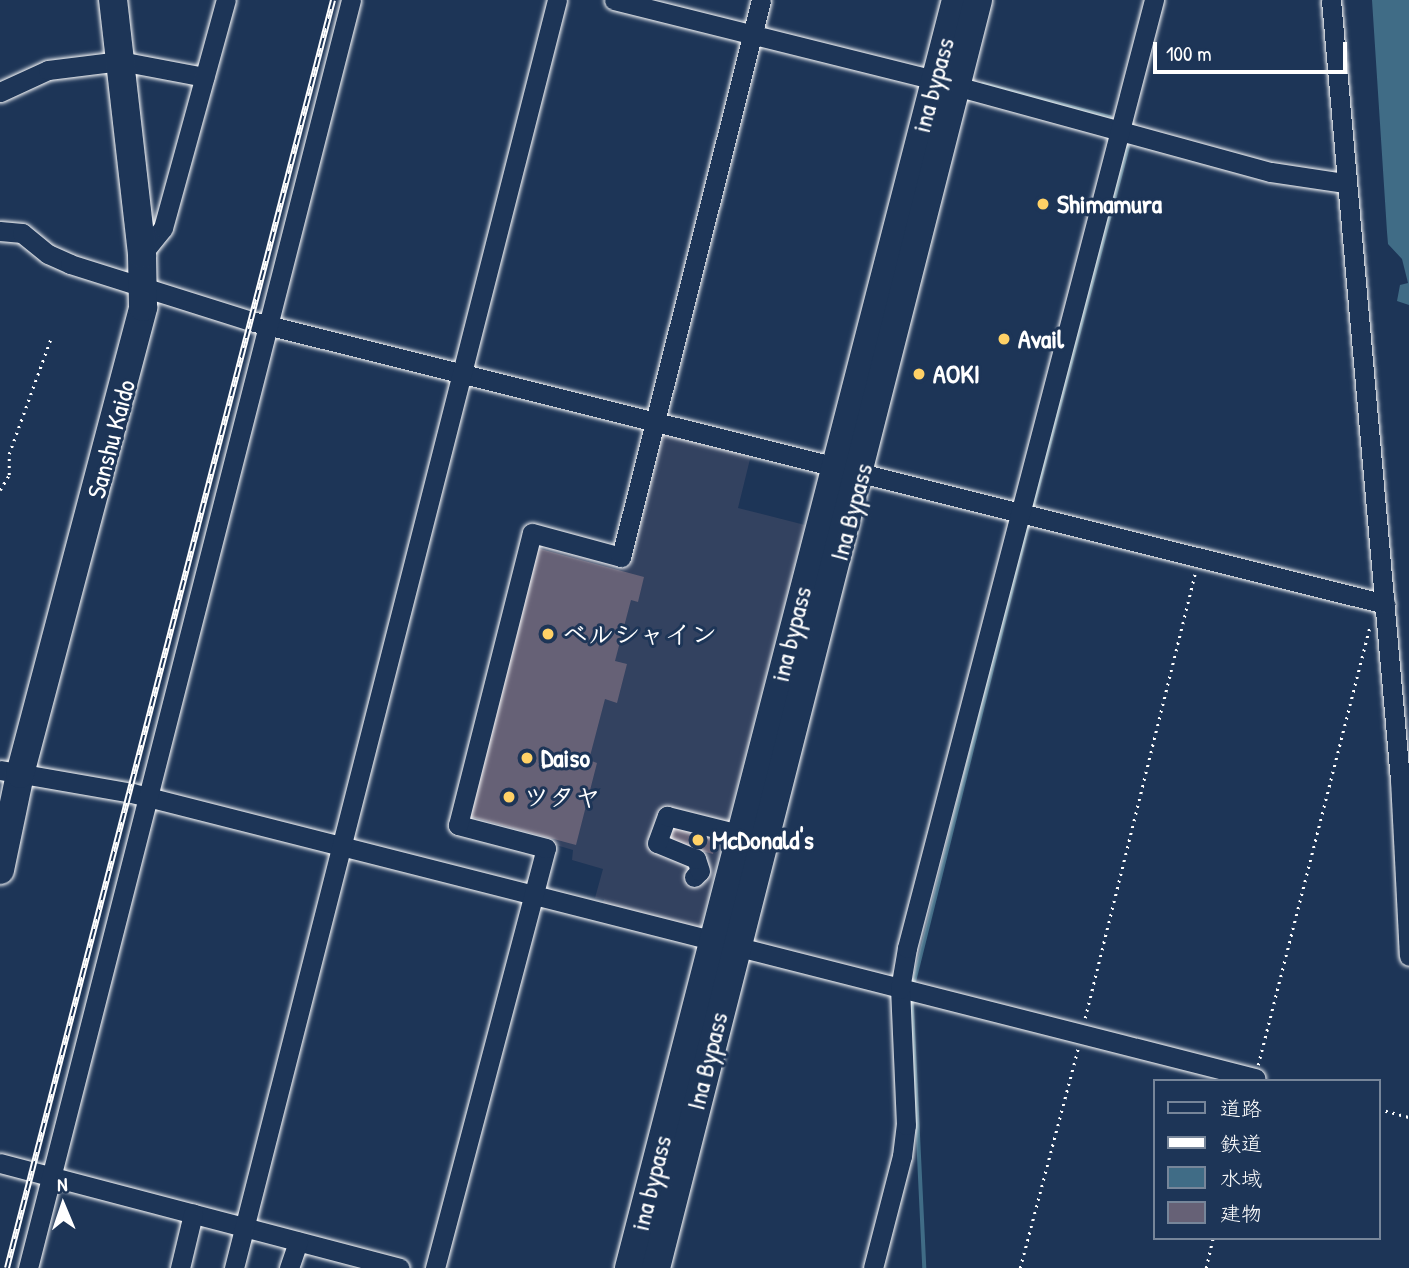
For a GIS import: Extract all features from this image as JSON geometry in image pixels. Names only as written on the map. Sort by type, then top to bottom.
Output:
[{"type":"highway","name":"Sanshu Kaido","points":[[0,870],[10,772],[136,345],[144,285],[113,0]]},
{"type":"highway","name":"ina bypass","points":[[629,1268],[724,943],[739,834],[834,467],[944,84],[956,0]]},
{"type":"highway","name":"Ina Bypass","points":[[656,1268],[724,943],[861,472],[944,84],[978,0]]},
{"type":"street","points":[[142,254],[163,228],[226,0]]},
{"type":"street","points":[[29,1268],[351,0]]},
{"type":"street","points":[[234,1268],[557,0]]},
{"type":"street","points":[[614,0],[755,22],[944,84],[1121,129],[1271,172],[1345,183]]},
{"type":"street","points":[[873,1268],[902,1156],[910,992],[1021,512],[1154,0]]},
{"type":"street","points":[[1331,0],[1409,956]]},
{"type":"street","points":[[435,1268],[546,848],[458,825],[532,533],[621,557],[755,22]]},
{"type":"street","points":[[0,93],[48,71],[120,61],[205,77]]},
{"type":"street","points":[[0,231],[22,233],[48,254],[70,264],[268,325],[462,371],[655,423],[1380,603]]},
{"type":"street","points":[[10,772],[148,797],[1255,1078]]},
{"type":"street","points":[[694,877],[699,871],[696,859],[657,843],[667,816],[739,834]]},
{"type":"street","points":[[0,1163],[399,1268]]},
{"type":"street","points":[[180,1268],[193,1214]]},
{"type":"street","points":[[289,1268],[298,1241]]},
{"type":"path","points":[[0,490],[9,475],[9,454],[51,338]]},
{"type":"path","points":[[1020,1268],[1081,1034],[1198,559]]},
{"type":"path","points":[[1255,1078],[1380,603]]},
{"type":"path","points":[[1381,1109],[1409,1116]]},
{"type":"path","points":[[1206,1268],[1213,1240]]},
{"type":"shaded area","points":[[662,432],[751,455],[738,508],[805,525],[700,930],[602,906],[604,899],[595,898],[603,869],[572,860],[573,850],[467,819],[534,547],[544,543],[629,563]]},
{"type":"water","points":[[1372,0],[1409,0],[1409,305],[1397,301],[1400,285],[1408,283],[1402,259],[1388,244]]},
{"type":"building","points":[[537,548],[644,577],[638,602],[631,600],[615,661],[627,664],[617,703],[605,699],[589,760],[597,763],[576,845],[468,816]]},
{"type":"building","points":[[676,815],[719,831],[713,854],[669,842]]},
{"type":"waterway","points":[[983,84],[1110,117]]},
{"type":"waterway","points":[[1032,510],[1128,147]]},
{"type":"waterway","points":[[913,986],[1028,526]]},
{"type":"waterway","points":[[912,997],[925,1268]]},
{"type":"railway","points":[[7,1268],[333,0]]},
{"type":"place","name":"Shimamura","points":[[1043,204]]},
{"type":"place","name":"Avail","points":[[1004,339]]},
{"type":"place","name":"AOKI","points":[[919,374]]},
{"type":"place","name":"ベルシャイン","points":[[548,634]]},
{"type":"place","name":"Daiso","points":[[527,758]]},
{"type":"place","name":"ツタヤ","points":[[509,797]]},
{"type":"place","name":"McDonald's","points":[[698,840]]}]
